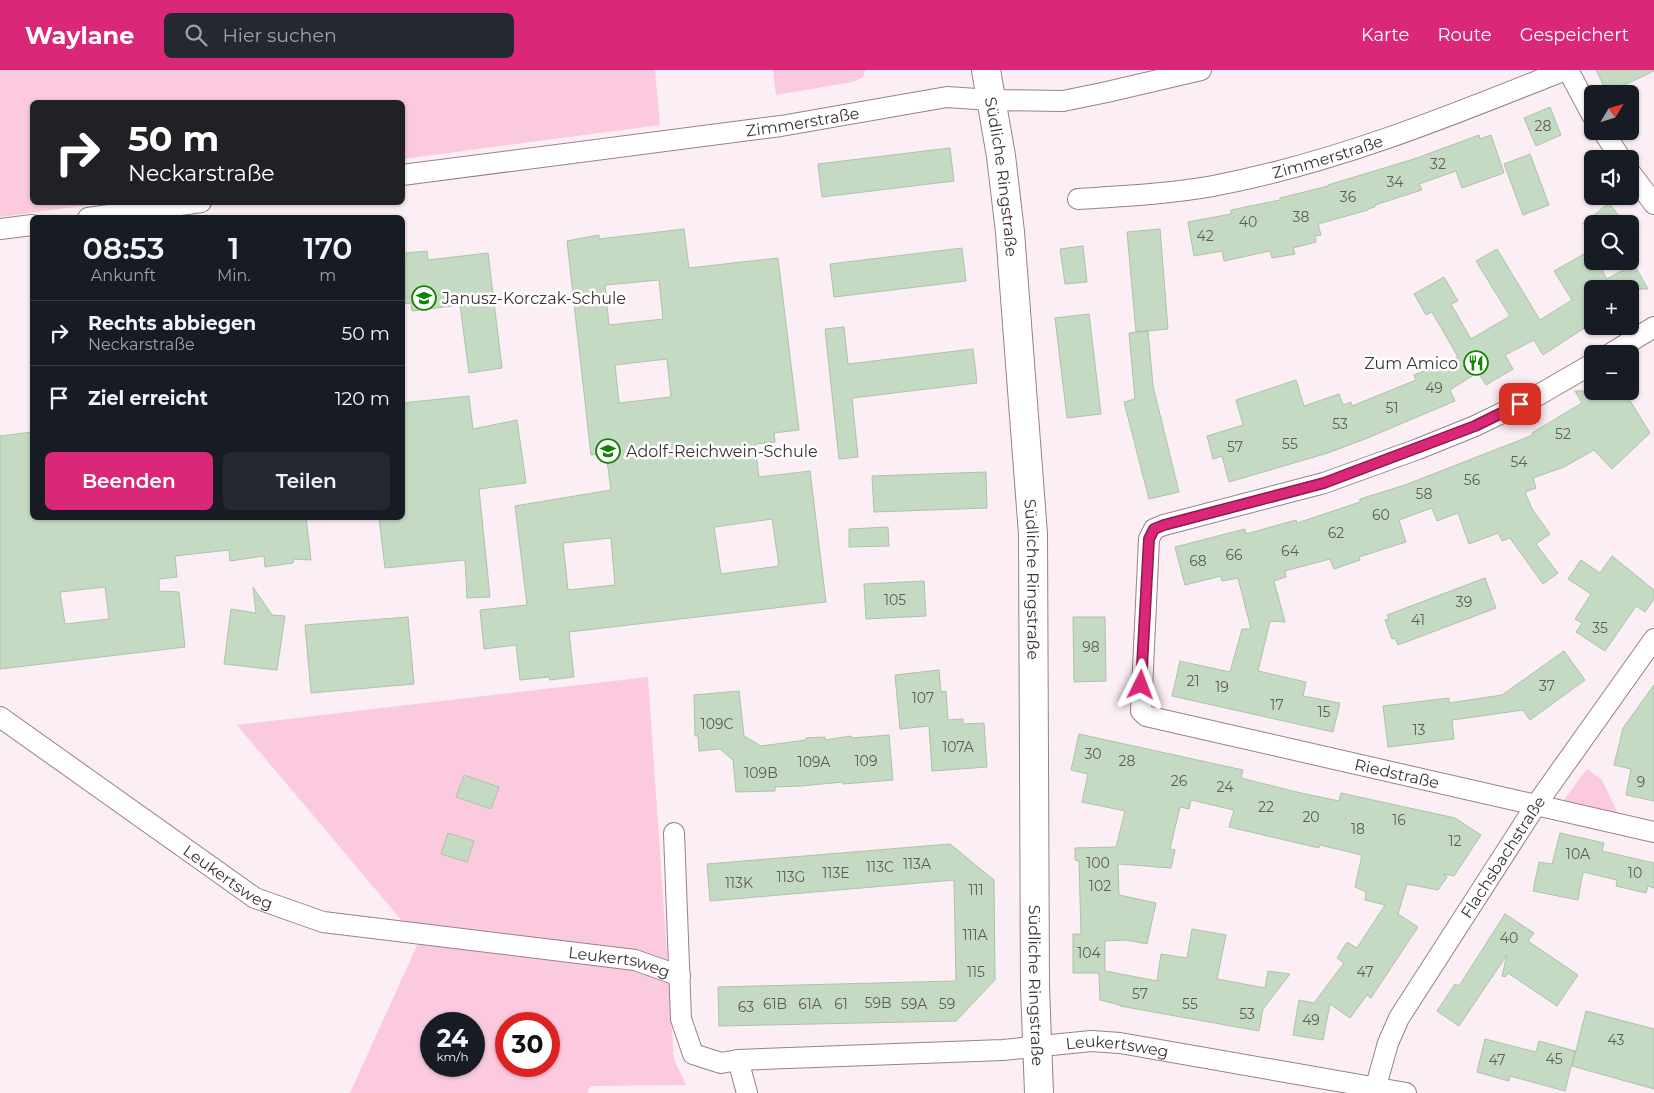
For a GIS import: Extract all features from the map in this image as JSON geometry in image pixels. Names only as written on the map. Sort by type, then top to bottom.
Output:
[{"type":"main road","name":"Südliche Ringstraße","points":[[986,70],[1001,156],[1010,232],[1033,534],[1035,987],[1039,1093]]},
{"type":"street","name":"Zimmerstraße","points":[[405,176],[781,126],[942,97],[1063,101],[1200,70]]},
{"type":"street","name":"Zimmerstraße","points":[[1078,199],[1178,191],[1214,186],[1310,163],[1432,123],[1566,70]]},
{"type":"street","points":[[1566,70],[1584,100]]},
{"type":"street","points":[[1639,184],[1654,204]]},
{"type":"street","points":[[109,215],[180,205]]},
{"type":"street","points":[[0,229],[30,225]]},
{"type":"street","points":[[1625,345],[1654,327]]},
{"type":"street","name":"Riedstraße","points":[[1584,369],[1535,397],[1475,426],[1418,449],[1324,483],[1154,529],[1149,539],[1141,711],[1146,716],[1654,832]]},
{"type":"street","name":"Flachsbachstraße","points":[[1375,1090],[1393,1030],[1400,1018],[1536,805],[1654,639]]},
{"type":"street","name":"Leukertsweg","points":[[0,718],[255,898],[323,922],[635,960],[680,976],[681,1019],[693,1054],[721,1063],[738,1060],[1003,1050],[1091,1041],[1120,1043],[1375,1090],[1406,1093]]},
{"type":"street","points":[[674,833],[680,976]]},
{"type":"street","points":[[738,1060],[746,1093]]},
{"type":"shaded area","points":[[0,70],[655,70],[660,125],[405,159],[405,100],[30,100],[30,205],[88,205],[0,217]]},
{"type":"shaded area","points":[[773,70],[865,70],[865,73],[863,77],[853,82],[776,95]]},
{"type":"shaded area","points":[[648,677],[674,1059],[686,1085],[591,1086],[587,1093],[350,1093],[419,941],[237,725]]},
{"type":"shaded area","points":[[1587,769],[1602,780],[1622,822],[1561,804]]},
{"type":"building","points":[[1596,70],[1654,70],[1624,85],[1603,85]]},
{"type":"building","points":[[1550,107],[1561,135],[1536,146],[1524,118]]},
{"type":"building","points":[[1479,135],[1480,139],[1491,135],[1504,173],[1462,188],[1456,171],[1419,184],[1422,190],[1375,205],[1375,207],[1368,210],[1318,224],[1321,235],[1315,236],[1316,242],[1293,248],[1295,254],[1272,258],[1270,251],[1224,261],[1222,251],[1194,256],[1188,222],[1231,214],[1231,210],[1280,200],[1280,198],[1328,186],[1417,158]]},
{"type":"building","points":[[950,148],[954,181],[822,197],[818,164]]},
{"type":"building","points":[[1530,154],[1549,205],[1523,215],[1504,164]]},
{"type":"building","points":[[1607,205],[1611,205],[1618,215],[1594,215]]},
{"type":"building","points":[[684,229],[689,268],[778,258],[799,430],[774,433],[775,442],[755,444],[759,477],[810,471],[826,602],[569,632],[574,677],[550,680],[549,677],[520,680],[516,645],[484,649],[480,610],[527,605],[515,506],[611,490],[606,453],[591,455],[567,241],[599,235],[599,239]],"holes":[[[659,280],[663,319],[609,325],[605,285]],[[667,359],[671,397],[619,403],[615,365]],[[772,519],[779,566],[721,574],[714,527]],[[611,538],[615,585],[568,590],[563,543]]]},
{"type":"building","points":[[1160,229],[1168,329],[1136,332],[1127,232]]},
{"type":"building","points":[[1083,246],[1087,282],[1065,284],[1060,249]]},
{"type":"building","points":[[962,248],[966,281],[834,297],[830,264]]},
{"type":"building","points":[[1497,249],[1540,320],[1572,300],[1554,271],[1584,254],[1584,270],[1602,270],[1607,279],[1623,270],[1637,270],[1648,289],[1639,289],[1639,280],[1584,280],[1584,328],[1543,355],[1534,340],[1505,355],[1513,369],[1486,385],[1478,372],[1450,390],[1455,401],[1328,453],[1229,482],[1222,456],[1213,459],[1207,436],[1243,425],[1236,400],[1296,380],[1304,406],[1339,394],[1343,405],[1351,402],[1352,406],[1416,380],[1414,375],[1458,357],[1432,312],[1426,315],[1414,294],[1444,277],[1458,301],[1451,304],[1471,339],[1510,316],[1476,261]]},
{"type":"building","points":[[427,251],[428,260],[488,253],[502,368],[469,373],[460,305],[412,311],[411,303],[405,304],[406,253]]},
{"type":"building","points":[[1089,314],[1101,414],[1067,418],[1055,318]]},
{"type":"building","points":[[844,327],[848,364],[973,349],[977,383],[852,398],[858,457],[839,459],[825,329]]},
{"type":"building","points":[[1148,331],[1153,386],[1179,492],[1149,499],[1124,402],[1135,399],[1129,333]]},
{"type":"building","points":[[1575,391],[1584,391],[1584,400],[1630,400],[1650,433],[1612,469],[1594,450],[1564,467],[1533,478],[1536,488],[1525,492],[1532,509],[1550,534],[1536,544],[1558,573],[1543,584],[1510,538],[1502,541],[1498,533],[1469,544],[1458,513],[1437,521],[1432,508],[1399,520],[1406,542],[1359,557],[1360,560],[1334,569],[1330,559],[1285,571],[1286,577],[1274,581],[1285,622],[1270,621],[1258,671],[1306,682],[1303,696],[1340,703],[1333,732],[1172,696],[1180,661],[1230,672],[1242,629],[1251,629],[1238,578],[1222,581],[1221,576],[1185,585],[1175,547],[1245,529],[1246,534],[1296,520],[1297,523],[1360,502],[1360,499],[1405,485],[1533,435],[1532,433],[1582,403]]},
{"type":"building","points":[[469,396],[473,429],[517,420],[526,483],[479,489],[490,597],[467,598],[465,560],[385,568],[379,520],[405,520],[405,403]]},
{"type":"building","points":[[30,432],[30,520],[306,520],[311,560],[294,559],[293,563],[265,567],[264,556],[230,561],[229,550],[175,556],[177,577],[159,579],[159,591],[179,592],[185,647],[0,669],[0,436]],"holes":[[[105,587],[109,619],[65,624],[60,592]]]},
{"type":"building","points":[[986,472],[987,508],[874,512],[872,476]]},
{"type":"building","points":[[888,527],[889,546],[849,547],[849,529]]},
{"type":"building","points":[[1612,556],[1654,590],[1654,599],[1645,612],[1636,606],[1605,651],[1576,632],[1582,623],[1575,619],[1591,594],[1568,579],[1581,560],[1600,573]]},
{"type":"building","points":[[1485,578],[1496,608],[1398,645],[1395,638],[1392,639],[1385,620],[1389,619],[1387,615]]},
{"type":"building","points":[[924,581],[926,616],[866,619],[864,584]]},
{"type":"building","points":[[253,587],[272,615],[285,616],[277,670],[224,664],[231,609],[256,613]]},
{"type":"building","points":[[408,617],[414,684],[311,693],[305,625]]},
{"type":"building","points":[[1073,617],[1105,617],[1106,681],[1074,682]]},
{"type":"building","points":[[1564,651],[1585,680],[1530,720],[1523,710],[1452,720],[1454,739],[1388,747],[1383,706],[1449,698],[1449,703],[1502,695]]},
{"type":"building","points":[[939,670],[941,692],[946,691],[948,720],[963,719],[963,724],[984,723],[987,767],[932,771],[929,726],[900,729],[895,675]]},
{"type":"building","points":[[1654,685],[1654,801],[1626,795],[1631,769],[1614,765],[1623,728]]},
{"type":"building","points":[[739,691],[744,736],[761,746],[806,740],[806,738],[825,737],[825,740],[851,736],[852,738],[889,735],[893,780],[775,787],[775,791],[736,792],[733,760],[720,749],[699,751],[698,736],[695,736],[694,695]]},
{"type":"building","points":[[1079,734],[1243,770],[1241,778],[1301,793],[1339,801],[1341,793],[1455,818],[1481,835],[1454,876],[1443,874],[1447,877],[1438,890],[1407,884],[1398,914],[1418,927],[1371,998],[1367,995],[1350,1018],[1330,1004],[1323,1040],[1293,1035],[1299,1000],[1314,1003],[1344,963],[1337,958],[1347,942],[1357,948],[1385,905],[1365,900],[1366,892],[1355,887],[1362,855],[1320,845],[1319,848],[1229,827],[1234,810],[1191,800],[1189,809],[1180,807],[1170,849],[1175,850],[1171,868],[1118,864],[1119,895],[1156,903],[1147,944],[1126,940],[1105,941],[1105,971],[1157,981],[1161,954],[1187,958],[1192,929],[1226,935],[1217,979],[1265,988],[1268,971],[1290,974],[1263,1009],[1259,1031],[1120,1006],[1100,1000],[1099,973],[1073,973],[1073,934],[1081,934],[1079,861],[1075,860],[1075,848],[1116,847],[1125,811],[1082,802],[1088,774],[1071,770]]},
{"type":"building","points":[[464,775],[499,787],[491,809],[456,797]]},
{"type":"building","points":[[448,833],[474,841],[467,862],[441,854]]},
{"type":"building","points":[[1560,833],[1604,843],[1602,851],[1654,863],[1654,888],[1648,886],[1646,893],[1616,886],[1617,880],[1583,872],[1578,900],[1533,891],[1539,862],[1552,864]]},
{"type":"building","points":[[950,844],[994,880],[995,980],[956,1021],[719,1026],[718,987],[956,981],[954,880],[710,901],[707,864]]},
{"type":"building","points":[[1505,914],[1534,933],[1528,941],[1578,975],[1557,1006],[1508,973],[1505,977],[1502,976],[1507,955],[1459,1026],[1437,1011],[1455,984],[1459,986]]},
{"type":"building","points":[[1586,1011],[1654,1029],[1654,1089],[1572,1066]]},
{"type":"building","points":[[1485,1039],[1536,1052],[1539,1041],[1575,1051],[1565,1091],[1510,1076],[1509,1081],[1477,1072]]},
{"type":"place","name":"Janusz-Korczak-Schule","points":[[424,298]]},
{"type":"place","name":"Zum Amico","points":[[1476,363]]},
{"type":"place","name":"Adolf-Reichwein-Schule","points":[[608,451]]},
{"type":"route","points":[[1141,685],[1149,539],[1154,529],[1324,483],[1418,449],[1475,426],[1520,404]]}]
